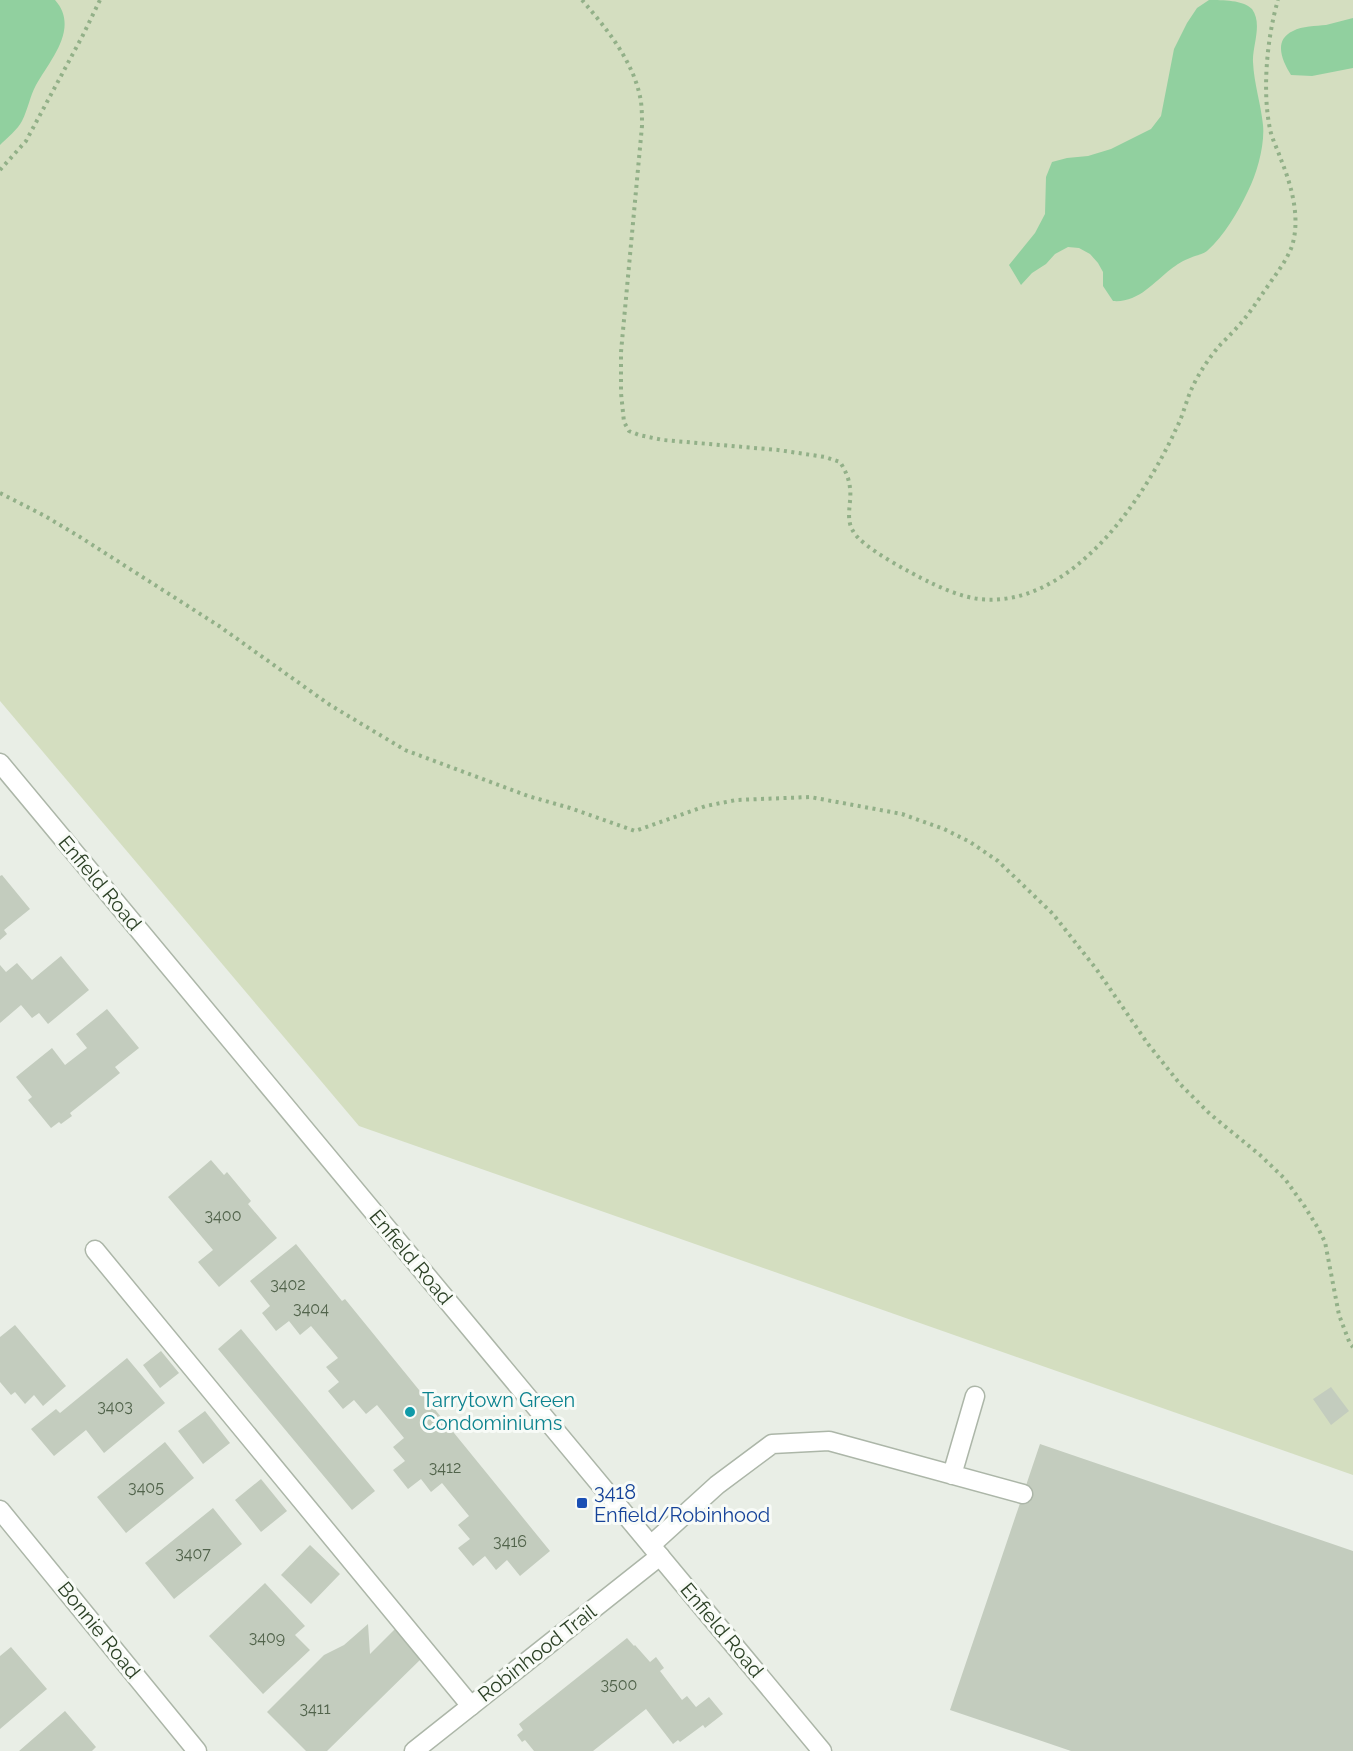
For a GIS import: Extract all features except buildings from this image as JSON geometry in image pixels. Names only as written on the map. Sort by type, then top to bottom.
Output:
[{"type":"street","name":"Enfield Road","points":[[0,763],[822,1751]]},
{"type":"street","points":[[95,1250],[471,1706]]},
{"type":"street","points":[[952,1475],[975,1396]]},
{"type":"street","name":"Robinhood Trail","points":[[414,1751],[471,1706],[656,1550],[717,1485],[772,1444],[829,1441],[1023,1494]]},
{"type":"street","name":"Bonnie Road","points":[[0,1510],[197,1751]]},
{"type":"path","points":[[0,170],[26,141],[100,0]]},
{"type":"path","points":[[582,0],[614,41],[628,65],[637,85],[641,102],[641,137],[621,352],[621,393],[624,422],[629,430],[639,435],[663,440],[778,450],[825,457],[840,462],[848,475],[851,490],[848,513],[853,531],[867,546],[931,583],[954,593],[979,598],[1002,598],[1040,589],[1086,557],[1112,531],[1136,500],[1154,470],[1177,428],[1192,388],[1209,361],[1246,317],[1285,262],[1292,245],[1294,202],[1289,179],[1270,130],[1266,92],[1268,45],[1278,0]]},
{"type":"path","points":[[0,494],[45,516],[89,543],[219,626],[330,705],[405,750],[518,792],[635,831],[706,806],[726,802],[810,797],[902,814],[944,829],[970,842],[998,861],[1053,914],[1180,1084],[1210,1114],[1285,1179],[1305,1207],[1325,1242],[1339,1315],[1353,1347]]},
{"type":"shaded area","points":[[0,0],[1353,0],[1353,1475],[359,1126],[0,701]]},
{"type":"shaded area","points":[[0,0],[55,0],[62,11],[65,22],[60,44],[34,89],[22,121],[0,145]]},
{"type":"shaded area","points":[[1209,0],[1232,1],[1248,6],[1252,9],[1257,21],[1253,62],[1262,117],[1263,141],[1260,159],[1251,184],[1230,223],[1207,251],[1178,264],[1145,291],[1130,299],[1113,301],[1103,286],[1103,272],[1098,263],[1090,254],[1079,248],[1068,247],[1055,254],[1021,285],[1009,265],[1035,233],[1045,214],[1046,177],[1052,162],[1088,156],[1111,149],[1151,129],[1161,116],[1174,49],[1197,8]]},
{"type":"shaded area","points":[[1353,18],[1353,68],[1312,76],[1291,75],[1281,51],[1281,45],[1287,35],[1301,28]]},
{"type":"place","name":"Tarrytown Green Condominiums","points":[[410,1412]]},
{"type":"place","name":"3418 Enfield/Robinhood","points":[[582,1503]]}]
